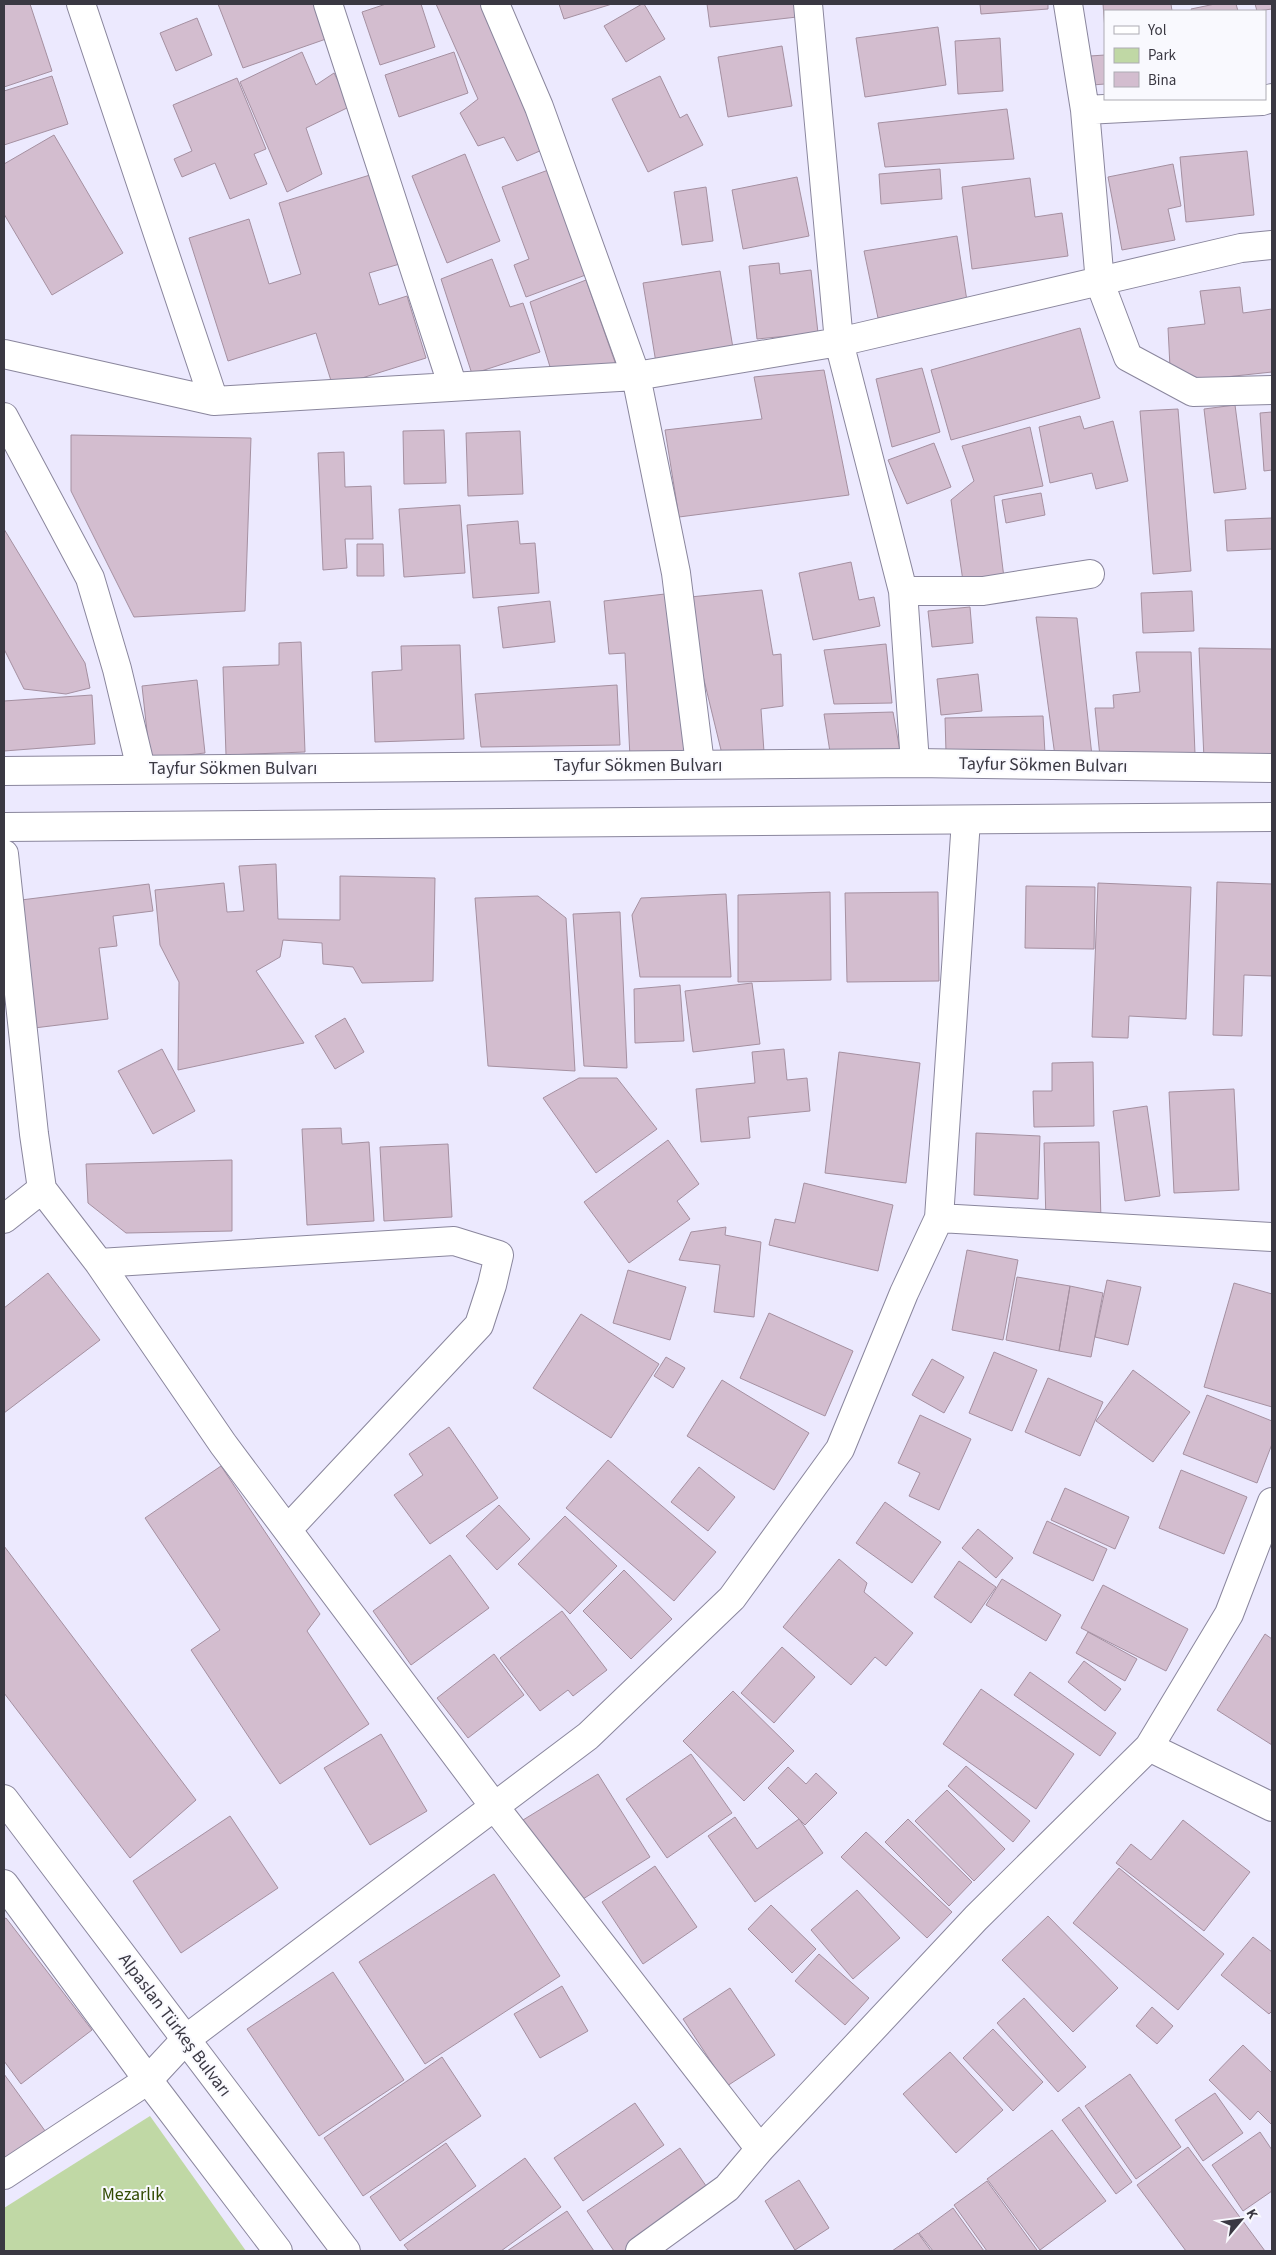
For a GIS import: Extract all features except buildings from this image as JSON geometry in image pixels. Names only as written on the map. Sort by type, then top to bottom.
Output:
[{"type":"street","points":[[81,4],[214,401]]},
{"type":"street","points":[[328,4],[453,387]]},
{"type":"street","points":[[495,4],[539,107],[636,376],[676,573],[700,764]]},
{"type":"street","points":[[808,4],[839,342],[903,591],[915,763]]},
{"type":"street","points":[[1068,4],[1085,110],[1100,283],[1128,357],[1193,392],[1272,390]]},
{"type":"street","points":[[1085,110],[1265,100]]},
{"type":"street","points":[[4,354],[214,401],[636,376],[839,342],[1100,283],[1241,248],[1272,245]]},
{"type":"street","points":[[4,417],[90,578],[118,669],[141,769]]},
{"type":"street","points":[[903,591],[983,591],[1090,574]]},
{"type":"street","name":"Tayfur Sökmen Bulvarı","points":[[4,771],[915,763],[1272,768]]},
{"type":"street","points":[[4,827],[1272,817]]},
{"type":"street","points":[[4,2175],[148,2080],[186,2039],[588,1736],[732,1598],[840,1449],[904,1293],[939,1218],[954,973],[966,820]]},
{"type":"street","points":[[4,854],[34,1134],[42,1189],[99,1263],[223,1444],[494,1806],[760,2149]]},
{"type":"street","points":[[4,1219],[42,1189]]},
{"type":"street","points":[[939,1218],[1272,1237]]},
{"type":"street","points":[[99,1263],[454,1241],[499,1255],[492,1285],[479,1325],[288,1530]]},
{"type":"street","points":[[640,2251],[727,2188],[760,2149],[976,1918],[1149,1747],[1229,1614],[1272,1502]]},
{"type":"street","points":[[1149,1747],[1272,1807]]},
{"type":"street","name":"Alpaslan Türkeş Bulvarı","points":[[4,1799],[346,2251]]},
{"type":"street","points":[[6,1891],[278,2251]]},
{"type":"green space","name":"Mezarlık","points":[[150,2116],[246,2251],[4,2251],[4,2208]]}]
